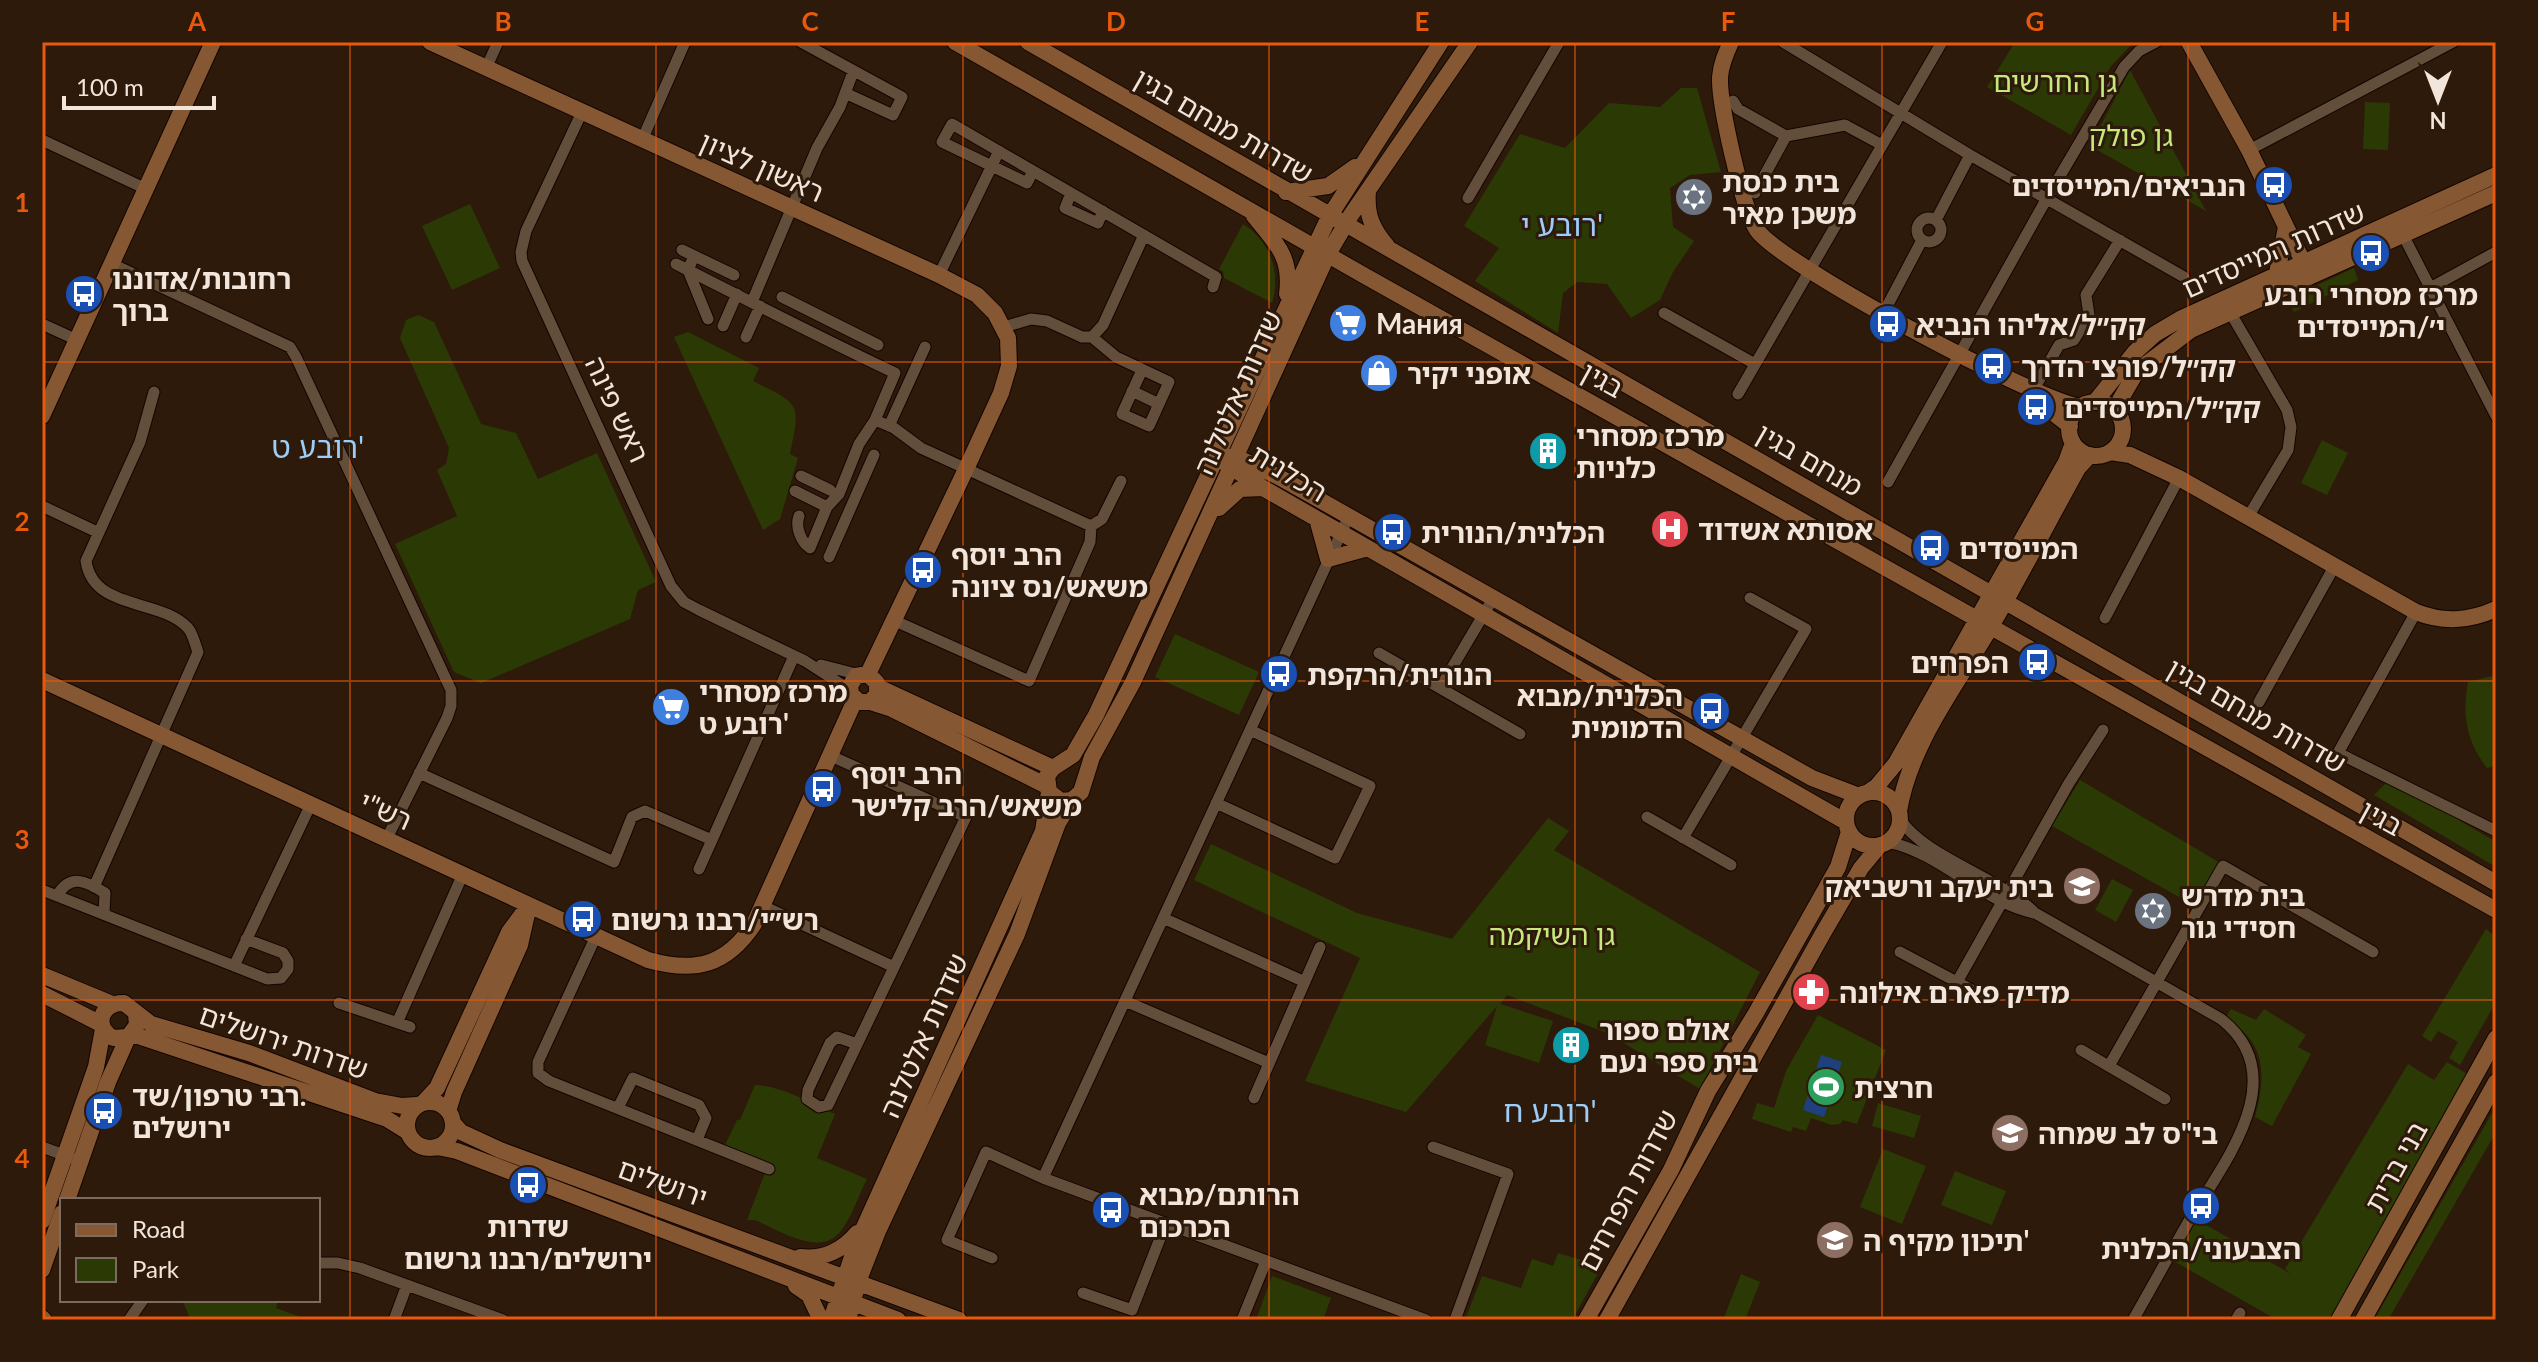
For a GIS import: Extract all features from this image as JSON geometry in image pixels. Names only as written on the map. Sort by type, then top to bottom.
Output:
[{"type":"street","points":[[42,416],[213,42]]},
{"type":"street","name":"ראשון לציון","points":[[430,42],[939,275],[985,302],[1004,327]]},
{"type":"street","points":[[487,66],[498,42]]},
{"type":"street","points":[[642,140],[685,42]]},
{"type":"street","points":[[801,42],[902,97],[893,115],[845,93]]},
{"type":"street","points":[[955,42],[1321,250]]},
{"type":"street","name":"שדרות מנחם בגין","points":[[1028,42],[1394,253]]},
{"type":"street","name":"שדרות אלטלנה","points":[[1085,781],[1092,757],[1133,682],[1234,463],[1321,250],[1329,217],[1441,42]]},
{"type":"street","name":"שדרות אלטלנה","points":[[1058,766],[1077,749],[1096,715],[1285,306],[1321,250],[1345,225],[1470,42]]},
{"type":"street","points":[[1468,198],[1559,42]]},
{"type":"street","points":[[1731,42],[1722,65],[1721,105],[1750,217],[1758,232],[1809,270],[2001,376],[2056,401],[2109,405],[2134,444],[2179,478]]},
{"type":"street","points":[[1783,42],[1970,155],[2184,277]]},
{"type":"street","points":[[1738,394],[1942,42]]},
{"type":"street","points":[[1888,482],[2124,67],[2139,51],[2156,42]]},
{"type":"street","points":[[2189,42],[2249,150],[2307,269]]},
{"type":"street","points":[[2249,150],[2453,42]]},
{"type":"street","name":"ראשון לציון","points":[[448,43],[487,66]]},
{"type":"street","points":[[746,337],[817,148],[853,72]]},
{"type":"street","points":[[1735,105],[1786,136],[1845,125],[1882,145]]},
{"type":"street","name":"ראש פינה","points":[[582,112],[523,241],[521,252],[527,274],[677,594],[684,602],[708,615],[864,688],[1058,766]]},
{"type":"street","points":[[1033,171],[1027,183],[942,142],[952,124],[1216,277],[1213,287]]},
{"type":"street","points":[[1755,193],[1786,136]]},
{"type":"street","points":[[42,140],[146,189]]},
{"type":"street","points":[[939,275],[999,151]]},
{"type":"street","points":[[1936,220],[1970,155]]},
{"type":"street","points":[[1286,192],[1328,186],[1366,158]]},
{"type":"street","name":"שדרות המייסדים","points":[[2400,229],[2496,175]]},
{"type":"street","points":[[1368,191],[1369,218],[1377,235],[1394,253]]},
{"type":"street","name":"שדרות המייסדים","points":[[2121,422],[2120,400],[2137,371],[2191,330],[2307,269],[2400,229],[2496,193]]},
{"type":"street","points":[[1248,209],[1285,258],[1288,281],[1285,306]]},
{"type":"street","points":[[1924,219],[1936,220],[1941,226],[1939,237],[1933,242],[1922,240],[1917,233],[1918,225],[1924,219]]},
{"type":"street","points":[[2277,273],[2286,226]]},
{"type":"street","points":[[2400,229],[2496,416]]},
{"type":"street","points":[[1092,337],[1103,325],[1144,235]]},
{"type":"street","points":[[1884,312],[1922,240]]},
{"type":"street","points":[[2034,389],[2059,345],[2074,340],[2089,315],[2086,295],[2120,240]]},
{"type":"street","points":[[682,250],[734,275]]},
{"type":"street","name":"בגין","points":[[1321,250],[2496,910]]},
{"type":"street","points":[[2430,288],[2496,252]]},
{"type":"street","name":"מנחם בגין","points":[[1394,253],[1999,596]]},
{"type":"street","points":[[694,256],[688,270],[708,319]]},
{"type":"street","points":[[112,264],[290,347],[296,357],[451,690],[447,718],[387,838]]},
{"type":"street","points":[[676,264],[895,373],[875,420],[834,492],[810,548],[805,545],[798,529],[799,516]]},
{"type":"street","name":"שדרות המייסדים","points":[[2088,405],[2155,334],[2277,273],[2307,269]]},
{"type":"street","points":[[723,326],[737,294]]},
{"type":"street","points":[[782,297],[878,345]]},
{"type":"street","points":[[2230,312],[2287,410],[2291,427],[2288,450],[2248,517]]},
{"type":"street","points":[[1664,313],[1755,364]]},
{"type":"street","points":[[894,967],[763,906],[1008,373],[1010,350],[1004,327],[1036,319],[1051,323],[1082,337],[1092,337],[1108,352],[1169,382],[1149,426],[1122,414],[1142,370]]},
{"type":"street","points":[[823,339],[830,321]]},
{"type":"street","points":[[42,324],[77,340]]},
{"type":"street","points":[[889,426],[925,347]]},
{"type":"street","points":[[2001,376],[2071,434],[2080,450],[2090,455],[2110,452],[2130,455],[2179,478],[2416,612],[2450,620],[2472,618],[2496,609]]},
{"type":"street","points":[[1132,391],[1159,404]]},
{"type":"street","points":[[94,887],[198,652],[189,629],[174,618],[95,585],[88,576],[86,561],[140,442],[154,392]]},
{"type":"street","points":[[1883,844],[1896,833],[1902,790],[1918,750],[2066,462],[2073,415],[2088,405]]},
{"type":"street","points":[[875,420],[921,448],[1091,526]]},
{"type":"street","points":[[2110,452],[2120,440],[2121,422]]},
{"type":"street","points":[[1250,426],[1255,452],[1279,477]]},
{"type":"street","points":[[829,557],[874,455]]},
{"type":"street","name":"הכלנית","points":[[1216,455],[1279,477],[1828,786],[1863,795]]},
{"type":"street","points":[[1999,596],[2078,468],[2090,455]]},
{"type":"street","name":"הכלנית","points":[[1234,463],[1263,488],[1732,756],[1848,827]]},
{"type":"street","points":[[801,476],[852,500]]},
{"type":"street","points":[[2105,618],[2179,478]]},
{"type":"street","points":[[1091,526],[1102,519],[1121,481]]},
{"type":"street","points":[[807,497],[814,482]]},
{"type":"street","points":[[1208,522],[1236,491],[1263,488]]},
{"type":"street","points":[[795,491],[827,507]]},
{"type":"street","points":[[42,506],[97,532]]},
{"type":"street","points":[[1043,1178],[1349,516]]},
{"type":"street","points":[[1317,519],[1328,559]]},
{"type":"street","points":[[893,620],[1029,681],[1090,542],[1091,526]]},
{"type":"street","points":[[1328,559],[1368,548]]},
{"type":"street","points":[[2259,702],[2334,567]]},
{"type":"street","name":"שדרות מנחם בגין","points":[[1999,596],[2496,883]]},
{"type":"street","points":[[1440,688],[1494,597]]},
{"type":"street","points":[[1683,838],[1806,629],[1750,598]]},
{"type":"street","points":[[2416,612],[2338,753],[2496,831]]},
{"type":"street","points":[[1984,623],[1896,763],[1877,786],[1849,808],[1848,827],[1859,842],[1916,852],[2005,896],[2234,1029],[2247,1048],[2252,1065],[2253,1090],[2243,1127],[2133,1320]]},
{"type":"street","points":[[1379,653],[1520,734]]},
{"type":"street","points":[[699,869],[799,658]]},
{"type":"street","name":"ראש פינה","points":[[799,658],[864,688],[892,709],[1048,789]]},
{"type":"street","name":"רש\"י","points":[[42,680],[665,965],[697,966],[730,953],[742,942],[763,906]]},
{"type":"street","points":[[1216,803],[1335,858],[1370,786],[1250,730]]},
{"type":"street","points":[[1957,982],[2069,783],[2103,730]]},
{"type":"street","points":[[831,756],[966,817],[828,1105],[819,1107],[807,1099],[808,1090],[830,1043],[837,1037],[857,1044]]},
{"type":"street","points":[[1075,765],[1085,781],[1081,792],[1072,800],[1061,801],[1048,789],[1047,776],[1058,766],[1075,765]]},
{"type":"street","points":[[419,773],[614,862],[632,817],[645,811],[712,840]]},
{"type":"street","name":"שדרות אלטלנה","points":[[831,1320],[846,1307],[866,1223],[1043,831],[1048,789]]},
{"type":"street","points":[[1863,795],[1883,794],[1895,804],[1916,838],[2005,896]]},
{"type":"street","name":"שדרות אלטלנה","points":[[851,1280],[873,1246],[1017,934],[1058,823],[1072,800]]},
{"type":"street","points":[[234,966],[311,804]]},
{"type":"street","points":[[1647,817],[1731,865]]},
{"type":"street","name":"שדרות הפרחים","points":[[1586,1320],[1671,1170],[1708,1091],[1838,867],[1848,827]]},
{"type":"street","name":"שדרות הפרחים","points":[[1607,1320],[1822,935],[1861,868],[1883,844]]},
{"type":"street","points":[[2109,1066],[2223,866],[2373,952]]},
{"type":"street","points":[[397,1023],[463,874]]},
{"type":"street","points":[[57,896],[70,880],[84,881],[105,893],[104,913]]},
{"type":"street","points":[[495,889],[508,912],[514,939]]},
{"type":"street","points":[[42,890],[234,966],[274,980],[281,978],[288,969],[283,953],[246,939]]},
{"type":"street","points":[[2459,890],[2496,918]]},
{"type":"street","points":[[529,905],[514,939],[454,1092],[449,1138],[437,1147],[419,1145],[408,1132],[407,1120],[437,1088],[514,939],[539,924],[560,919]]},
{"type":"street","points":[[1163,918],[1305,982]]},
{"type":"street","points":[[596,936],[538,1062],[538,1073],[549,1081],[769,1169]]},
{"type":"street","points":[[1254,1098],[1320,947]]},
{"type":"street","points":[[1900,952],[1991,1000]]},
{"type":"street","points":[[42,975],[112,1004],[124,1003],[136,1014],[137,1025],[42,1221]]},
{"type":"street","points":[[42,994],[102,1026],[113,1038],[130,1035]]},
{"type":"street","points":[[1125,1001],[1269,1063]]},
{"type":"street","points":[[339,1003],[410,1027]]},
{"type":"street","points":[[67,1198],[73,1158],[96,1067],[104,1010],[112,1004]]},
{"type":"street","name":"שדרות ירושלים","points":[[136,1014],[151,1024],[249,1053],[375,1101],[390,1105],[421,1104]]},
{"type":"street","name":"שדרות ירושלים","points":[[130,1035],[387,1119],[408,1132]]},
{"type":"street","name":"בני ברית","points":[[2339,1320],[2496,1038]]},
{"type":"street","points":[[2081,1050],[2165,1099]]},
{"type":"street","points":[[618,1108],[633,1078],[699,1105],[706,1118],[697,1140]]},
{"type":"street","name":"בני ברית","points":[[2363,1320],[2496,1082]]},
{"type":"street","points":[[421,1104],[435,1102],[451,1117]]},
{"type":"street","name":"ירושלים","points":[[451,1117],[461,1132],[500,1150],[851,1280]]},
{"type":"street","points":[[42,1147],[73,1158]]},
{"type":"street","name":"ירושלים","points":[[437,1147],[457,1151],[785,1278]]},
{"type":"street","points":[[1433,1147],[1508,1174],[1455,1320]]},
{"type":"street","points":[[992,1258],[947,1240],[986,1152],[1043,1178],[1426,1320]]},
{"type":"street","points":[[42,1270],[60,1219]]},
{"type":"street","points":[[786,1256],[809,1258],[832,1253],[851,1240],[866,1223]]},
{"type":"street","points":[[1083,1293],[1132,1310],[1166,1223]]},
{"type":"street","points":[[873,1246],[871,1264],[879,1280],[910,1302]]},
{"type":"street","points":[[1242,1320],[1266,1261]]},
{"type":"street","points":[[320,1263],[360,1268],[503,1320]]},
{"type":"street","points":[[785,1278],[846,1307],[898,1320]]},
{"type":"street","points":[[785,1278],[809,1295],[821,1320]]},
{"type":"street","points":[[851,1280],[959,1320]]},
{"type":"street","points":[[394,1320],[407,1285]]},
{"type":"street","points":[[129,1320],[142,1302]]},
{"type":"green space","name":"גן החרשים","points":[[2015,42],[2134,42],[2111,66],[2071,135],[1987,87]]},
{"type":"green space","name":"גן פולק","points":[[2130,70],[2206,211],[2090,146]]},
{"type":"green space","points":[[1681,88],[1697,88],[1721,172],[1690,175],[1670,188],[1673,227],[1694,241],[1673,272],[1660,300],[1631,318],[1607,284],[1577,282],[1563,293],[1558,333],[1475,281],[1499,248],[1464,226],[1520,134],[1565,148],[1609,103],[1660,107]]},
{"type":"green space","points":[[2365,102],[2390,103],[2388,150],[2363,149]]},
{"type":"green space","points":[[470,204],[500,268],[452,290],[422,226]]},
{"type":"green space","points":[[1243,224],[1261,240],[1271,259],[1275,281],[1272,303],[1224,278],[1223,271],[1219,269]]},
{"type":"green space","points":[[2354,268],[2358,280],[2294,312],[2287,299]]},
{"type":"green space","points":[[418,315],[434,322],[481,424],[516,433],[538,479],[597,453],[656,582],[638,590],[630,619],[481,683],[454,672],[395,544],[457,516],[437,470],[446,464],[449,448],[400,338],[406,320]]},
{"type":"green space","points":[[688,332],[759,368],[753,381],[788,401],[796,414],[790,454],[798,458],[780,519],[763,530],[674,337]]},
{"type":"green space","points":[[2322,440],[2348,453],[2327,495],[2301,483]]},
{"type":"green space","points":[[1175,634],[1259,672],[1239,715],[1155,677]]},
{"type":"green space","points":[[2496,675],[2496,766],[2487,768],[2470,738],[2466,694],[2468,682]]},
{"type":"green space","points":[[2390,779],[2496,842],[2496,867],[2374,795]]},
{"type":"green space","points":[[2080,780],[2222,864],[2197,907],[2052,826]]},
{"type":"green space","name":"גן השיקמה","points":[[1548,818],[1569,831],[1554,850],[1760,972],[1700,1089],[1607,1033],[1507,995],[1500,1004],[1553,1021],[1539,1063],[1485,1045],[1497,1006],[1406,1112],[1305,1081],[1360,958],[1194,880],[1211,844],[1357,913],[1452,939]]},
{"type":"green space","points":[[2112,879],[2133,890],[2116,922],[2095,910]]},
{"type":"green space","points":[[2486,929],[2496,937],[2496,1002],[2460,1065],[2449,1058],[2458,1042],[2438,1031],[2431,1042],[2422,1036]]},
{"type":"green space","points":[[2231,1009],[2256,1020],[2264,1009],[2306,1035],[2298,1047],[2311,1054],[2272,1126],[2255,1117],[2261,1087],[2260,1061],[2249,1038],[2225,1019]]},
{"type":"green space","name":"חרצית","points":[[1818,1015],[1886,1050],[1857,1124],[1843,1120],[1840,1124],[1832,1125],[1811,1118],[1806,1131],[1793,1127],[1791,1132],[1752,1119],[1757,1103],[1774,1108],[1786,1071]]},
{"type":"green space","points":[[2447,1062],[2469,1075],[2330,1320],[2277,1320],[2172,1260],[2196,1219],[2291,1274],[2285,1269],[2408,1064],[2434,1080]]},
{"type":"green space","points":[[755,1085],[786,1092],[835,1114],[817,1158],[867,1179],[846,1224],[829,1240],[808,1241],[755,1220],[747,1220],[765,1173],[766,1161],[725,1145]]},
{"type":"green space","points":[[1878,1103],[1921,1116],[1914,1138],[1872,1126]]},
{"type":"green space","points":[[2496,1106],[2496,1132],[2388,1320],[2374,1320]]},
{"type":"green space","points":[[1883,1149],[1926,1166],[1902,1224],[1860,1207]]},
{"type":"green space","points":[[1955,1171],[2006,1191],[1992,1225],[1941,1205]]},
{"type":"green space","points":[[1558,1253],[1602,1266],[1572,1320],[1465,1320],[1482,1276],[1521,1288],[1532,1259],[1553,1266]]},
{"type":"green space","points":[[1741,1274],[1760,1282],[1745,1320],[1723,1320]]},
{"type":"green space","points":[[1272,1276],[1331,1298],[1323,1320],[1256,1320]]},
{"type":"green space","points":[[183,1302],[278,1302],[276,1308],[309,1320],[191,1320]]},
{"type":"water","points":[[1821,1055],[1842,1062],[1824,1117],[1803,1110]]},
{"type":"place","name":"הנביאים/המייסדים","points":[[2274,185]]},
{"type":"place","name":"בית כנסת משכן מאיר","points":[[1694,197]]},
{"type":"place","name":"מרכז מסחרי רובע י׳/המייסדים","points":[[2371,253]]},
{"type":"place","name":"רחובות/אדוננו ברוך","points":[[84,294]]},
{"type":"place","name":"Мания","points":[[1348,323]]},
{"type":"place","name":"קק״ל/אליהו הנביא","points":[[1888,324]]},
{"type":"place","name":"קק״ל/פורצי הדרך","points":[[1993,366]]},
{"type":"place","name":"אופני יקיר","points":[[1379,373]]},
{"type":"place","name":"קק״ל/המייסדים","points":[[2036,407]]},
{"type":"place","name":"מרכז מסחרי כלניות","points":[[1548,451]]},
{"type":"place","name":"אסותא אשדוד","points":[[1670,529]]},
{"type":"place","name":"הכלנית/הנורית","points":[[1393,532]]},
{"type":"place","name":"המייסדים","points":[[1931,548]]},
{"type":"place","name":"הרב יוסף משאש/נס ציונה","points":[[923,570]]},
{"type":"place","name":"הפרחים","points":[[2037,662]]},
{"type":"place","name":"הנורית/הרקפת","points":[[1279,674]]},
{"type":"place","name":"מרכז מסחרי רובע ט'","points":[[671,707]]},
{"type":"place","name":"הכלנית/מבוא הדמומית","points":[[1711,711]]},
{"type":"place","name":"הרב יוסף משאש/הרב קלישר","points":[[823,789]]},
{"type":"place","name":"בית יעקב ורשביאק","points":[[2082,886]]},
{"type":"place","name":"בית מדרש חסידי גור","points":[[2153,911]]},
{"type":"place","name":"רש״י/רבנו גרשום","points":[[583,919]]},
{"type":"place","name":"מדיק פארם אילונה","points":[[1811,992]]},
{"type":"place","name":"אולם ספור בית ספר נעם","points":[[1571,1045]]},
{"type":"place","name":"חרצית","points":[[1826,1087]]},
{"type":"place","name":"רבי טרפון/שד. ירושלים","points":[[104,1111]]},
{"type":"place","name":"בי\"ס לב שמחה","points":[[2010,1133]]},
{"type":"place","name":"שדרות ירושלים/רבנו גרשום","points":[[528,1185]]},
{"type":"place","name":"הצבעוני/הכלנית","points":[[2201,1206]]},
{"type":"place","name":"הרותם/מבוא הכרכום","points":[[1111,1210]]},
{"type":"place","name":"תיכון מקיף ה'","points":[[1835,1240]]},
{"type":"district","name":"רובע י'","points":[[1562,224]]},
{"type":"district","name":"רובע ט'","points":[[318,446]]},
{"type":"district","name":"רובע ח'","points":[[1550,1110]]}]
